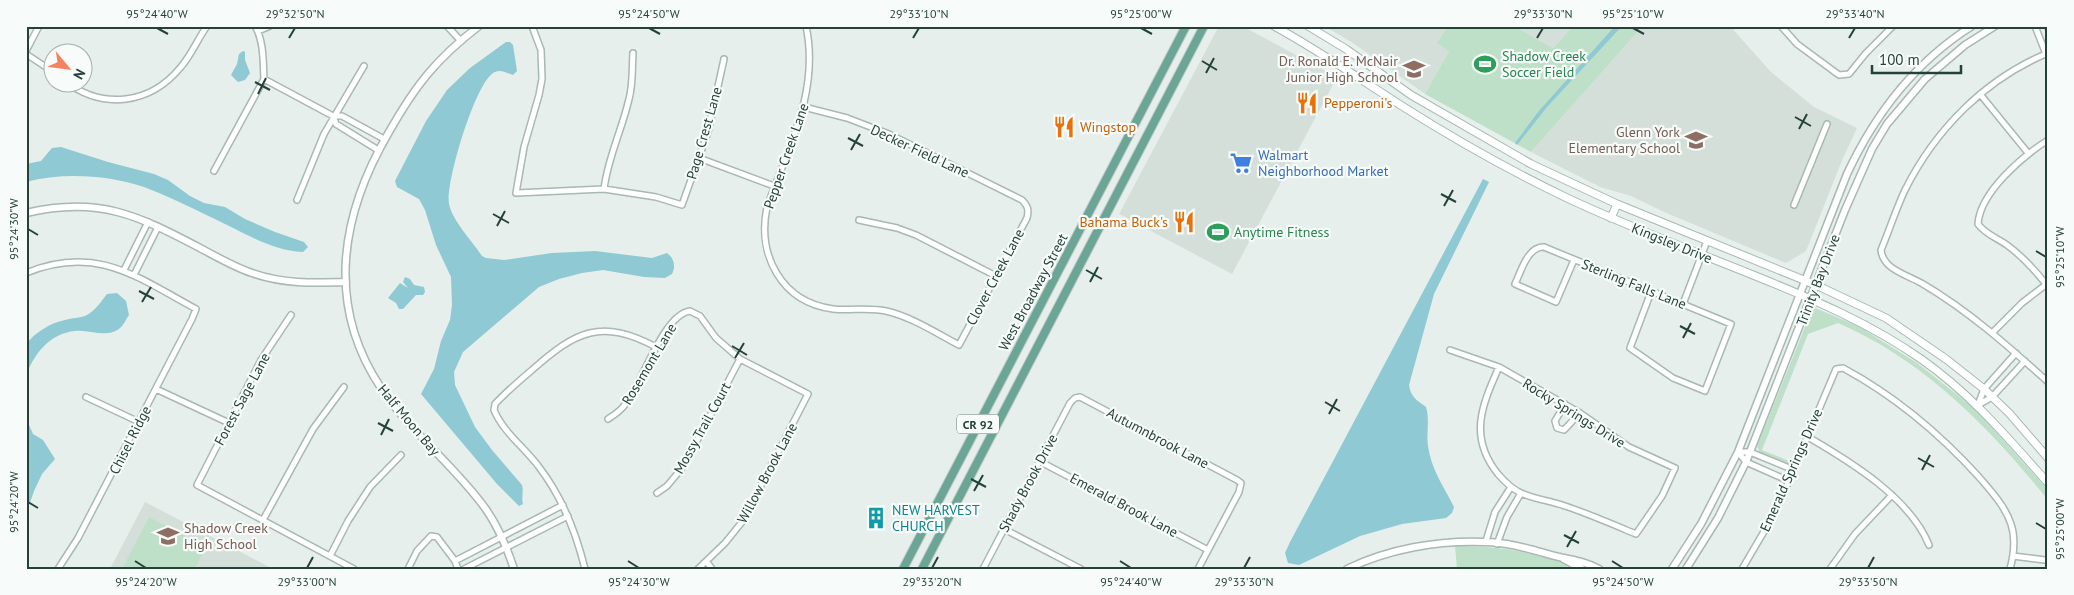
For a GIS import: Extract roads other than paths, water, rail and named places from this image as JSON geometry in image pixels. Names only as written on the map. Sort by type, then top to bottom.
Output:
[{"type":"main road","name":"West Broadway Street","points":[[903,569],[1186,26]]},
{"type":"main road","name":"West Broadway Street","points":[[922,569],[1204,26]]},
{"type":"main road","name":"Kingsley Drive","points":[[1274,26],[1474,150],[1524,177],[1611,218],[1800,294],[1851,317],[1894,341],[1922,359],[1978,405],[2048,483]]},
{"type":"main road","name":"Kingsley Drive","points":[[1308,26],[1346,49],[1411,95],[1531,164],[1617,204],[1816,285],[1894,323],[1946,358],[1984,389],[2010,413],[2048,458]]},
{"type":"main road","points":[[1404,107],[1411,95]]},
{"type":"main road","points":[[1524,177],[1531,164]]},
{"type":"main road","points":[[1611,218],[1617,204]]},
{"type":"street","points":[[39,26],[26,53],[42,64]]},
{"type":"street","points":[[81,92],[103,98],[127,99],[142,97],[154,91],[181,67],[207,26]]},
{"type":"street","points":[[214,171],[264,79],[262,55],[256,28],[270,26]]},
{"type":"street","points":[[447,26],[460,40]]},
{"type":"street","name":"Half Moon Bay","points":[[478,26],[460,40],[432,67],[421,81],[378,150],[354,208],[348,238],[346,282],[353,327],[374,376],[397,409],[485,508],[506,547],[514,569]]},
{"type":"street","points":[[532,26],[541,50],[542,79],[524,147],[516,193],[604,189],[612,149],[621,128],[630,96],[633,52]]},
{"type":"street","name":"Pepper Creek Lane","points":[[806,26],[809,76],[804,107],[798,128],[774,186],[764,219],[764,242],[772,267],[785,285],[812,304],[834,309],[884,310],[906,318],[959,345]]},
{"type":"street","points":[[1781,26],[1797,44],[1839,75],[1849,74],[1893,26]]},
{"type":"street","name":"Trinity Bay Drive","points":[[1672,569],[1701,524],[1738,452],[1847,174],[1861,143],[1896,92],[1916,71],[1949,42],[1972,26]]},
{"type":"street","name":"Trinity Bay Drive","points":[[1686,569],[1718,518],[1746,462],[1862,169],[1887,124],[1925,79],[1965,45],[1995,26]]},
{"type":"street","points":[[2035,26],[2047,53],[2013,70],[1980,94],[1945,128],[1922,161],[1905,191],[1881,250],[1882,258],[1886,264],[1923,284],[1993,332],[2048,382]]},
{"type":"street","name":"Page Crest Lane","points":[[604,189],[656,198],[682,205],[708,132],[724,59]]},
{"type":"street","points":[[297,200],[333,116],[364,66]]},
{"type":"street","points":[[264,79],[333,116],[342,116],[384,139]]},
{"type":"street","points":[[1980,94],[2028,153]]},
{"type":"street","name":"Decker Field Lane","points":[[804,107],[847,118],[912,144],[1022,200],[1028,209]]},
{"type":"street","points":[[333,116],[336,124],[378,150]]},
{"type":"street","points":[[1794,205],[1827,124]]},
{"type":"street","points":[[1993,332],[2022,303],[2047,284],[2029,263],[2006,244],[1982,230],[1978,224],[1978,216],[1992,192],[2028,153],[2048,140]]},
{"type":"street","points":[[699,158],[774,186]]},
{"type":"street","points":[[26,213],[51,208],[88,206],[118,211],[148,222],[224,261],[262,276],[301,283],[346,282]]},
{"type":"street","name":"Clover Creek Lane","points":[[959,345],[1027,218],[1028,209]]},
{"type":"street","points":[[859,220],[897,228],[916,235],[996,276]]},
{"type":"street","points":[[124,270],[148,222]]},
{"type":"street","points":[[26,273],[54,264],[86,261],[124,270],[134,275],[158,227]]},
{"type":"street","points":[[1683,304],[1707,241]]},
{"type":"street","name":"Sterling Falls Lane","points":[[1574,260],[1556,302],[1515,284],[1531,253],[1538,247],[1547,248],[1731,324],[1705,391],[1668,375],[1630,348],[1651,292]]},
{"type":"street","name":"Chisel Ridge","points":[[58,569],[78,538],[196,309],[134,275]]},
{"type":"street","name":"Rosemont Lane","points":[[608,419],[623,408],[656,347],[676,319],[683,313],[690,311],[700,316],[716,338],[740,359]]},
{"type":"street","name":"Forest Sage Lane","points":[[263,520],[197,485],[261,360],[290,315]]},
{"type":"street","points":[[585,569],[577,538],[563,505],[539,467],[500,421],[494,410],[495,404],[556,349],[580,336],[604,330],[616,331],[633,336],[656,347]]},
{"type":"street","name":"Rocky Springs Drive","points":[[1450,350],[1499,367],[1580,413],[1629,447],[1675,468],[1662,496],[1636,534],[1582,512],[1521,493]]},
{"type":"street","points":[[1978,405],[1984,389],[2016,353]]},
{"type":"street","name":"Willow Brook Lane","points":[[698,569],[725,544],[742,522],[808,394],[740,359]]},
{"type":"street","name":"Mossy Trail Court","points":[[657,492],[667,486],[683,467],[740,359]]},
{"type":"street","points":[[1978,405],[1992,397],[2025,361]]},
{"type":"street","points":[[1497,544],[1507,517],[1521,493],[1511,487],[1492,466],[1484,451],[1480,429],[1486,396],[1499,367]]},
{"type":"street","name":"Emerald Springs Drive","points":[[1742,569],[1770,523],[1836,368],[1843,368],[1891,398],[1955,451],[2001,503],[2011,523],[2014,535],[2013,556]]},
{"type":"street","points":[[344,387],[313,429],[263,520],[354,569]]},
{"type":"street","points":[[156,388],[229,423]]},
{"type":"street","points":[[86,397],[139,422]]},
{"type":"street","name":"Autumnbrook Lane","points":[[1075,398],[1080,397],[1240,483],[1239,492],[1208,550]]},
{"type":"street","name":"Shady Brook Drive","points":[[983,569],[1070,403],[1075,398]]},
{"type":"street","points":[[1565,404],[1555,421],[1557,428],[1564,430],[1580,413]]},
{"type":"street","points":[[1808,437],[1862,471],[1892,495],[1923,530],[1929,545]]},
{"type":"street","points":[[1738,452],[1750,452],[1794,470]]},
{"type":"street","points":[[1738,452],[1746,462],[1789,481]]},
{"type":"street","points":[[330,556],[348,521],[370,486],[402,455]]},
{"type":"street","name":"Emerald Brook Lane","points":[[1039,461],[1208,550]]},
{"type":"street","points":[[1486,542],[1495,512],[1511,487]]},
{"type":"street","points":[[1830,569],[1855,534],[1892,495]]},
{"type":"street","points":[[455,561],[563,505]]},
{"type":"street","points":[[464,569],[568,516]]},
{"type":"street","points":[[1004,529],[1081,569]]},
{"type":"street","points":[[408,569],[417,551],[431,536],[437,537],[455,561],[458,569]]},
{"type":"street","points":[[1347,569],[1383,555],[1407,549],[1434,544],[1486,542],[1581,560],[1600,569]]},
{"type":"street","points":[[1198,569],[1208,550]]},
{"type":"street","points":[[2010,569],[2013,556],[2045,560]]},
{"type":"street","points":[[1561,557],[1582,569]]},
{"type":"street","points":[[707,562],[712,569]]},
{"type":"water","points":[[1615,26],[1622,26],[1547,107],[1517,145],[1515,143],[1538,112]]},
{"type":"water","points":[[506,42],[510,42],[513,45],[517,71],[513,75],[502,71],[495,72],[487,79],[479,93],[463,133],[449,193],[449,204],[454,217],[482,256],[504,260],[552,253],[595,251],[652,258],[667,253],[673,260],[674,265],[672,274],[665,278],[644,277],[603,270],[559,279],[539,287],[463,352],[454,372],[455,385],[475,427],[522,485],[523,504],[519,506],[497,484],[421,394],[434,369],[441,341],[450,320],[452,305],[451,277],[436,245],[425,210],[419,199],[397,187],[395,181],[426,121],[447,90],[470,68]]},
{"type":"water","points":[[243,51],[245,52],[245,60],[250,73],[245,80],[238,82],[231,75],[237,64],[239,54]]},
{"type":"water","points":[[61,147],[154,174],[168,180],[190,196],[204,203],[225,207],[245,219],[304,242],[308,247],[303,252],[272,246],[164,195],[130,183],[85,176],[55,177],[26,182],[26,164],[41,161],[52,148]]},
{"type":"water","points":[[1483,179],[1489,182],[1434,294],[1409,385],[1413,396],[1426,407],[1430,454],[1438,478],[1454,507],[1452,513],[1446,518],[1402,524],[1360,536],[1299,565],[1288,563],[1285,553],[1290,542]]},
{"type":"water","points":[[405,277],[410,279],[414,285],[424,287],[425,292],[423,295],[416,295],[403,309],[399,309],[396,303],[388,298],[400,283],[408,288],[403,282]]},
{"type":"water","points":[[117,293],[126,301],[129,315],[121,327],[109,333],[75,331],[58,336],[38,353],[26,376],[26,344],[34,336],[54,323],[85,316],[107,294]]},
{"type":"water","points":[[26,418],[33,434],[43,440],[55,459],[42,474],[26,514]]},
{"type":"place","name":"Shadow Creek Soccer Field","points":[[1485,64]]},
{"type":"place","name":"Dr. Ronald E. McNair Junior High School","points":[[1414,69]]},
{"type":"place","name":"Pepperoni's","points":[[1307,103]]},
{"type":"place","name":"Wingstop","points":[[1064,127]]},
{"type":"place","name":"Glenn York Elementary School","points":[[1696,140]]},
{"type":"place","name":"Walmart Neighborhood Market","points":[[1241,163]]},
{"type":"place","name":"Bahama Buck's","points":[[1184,222]]},
{"type":"place","name":"Anytime Fitness","points":[[1218,232]]},
{"type":"place","name":"NEW HARVEST CHURCH","points":[[876,518]]},
{"type":"place","name":"Shadow Creek High School","points":[[168,536]]}]
